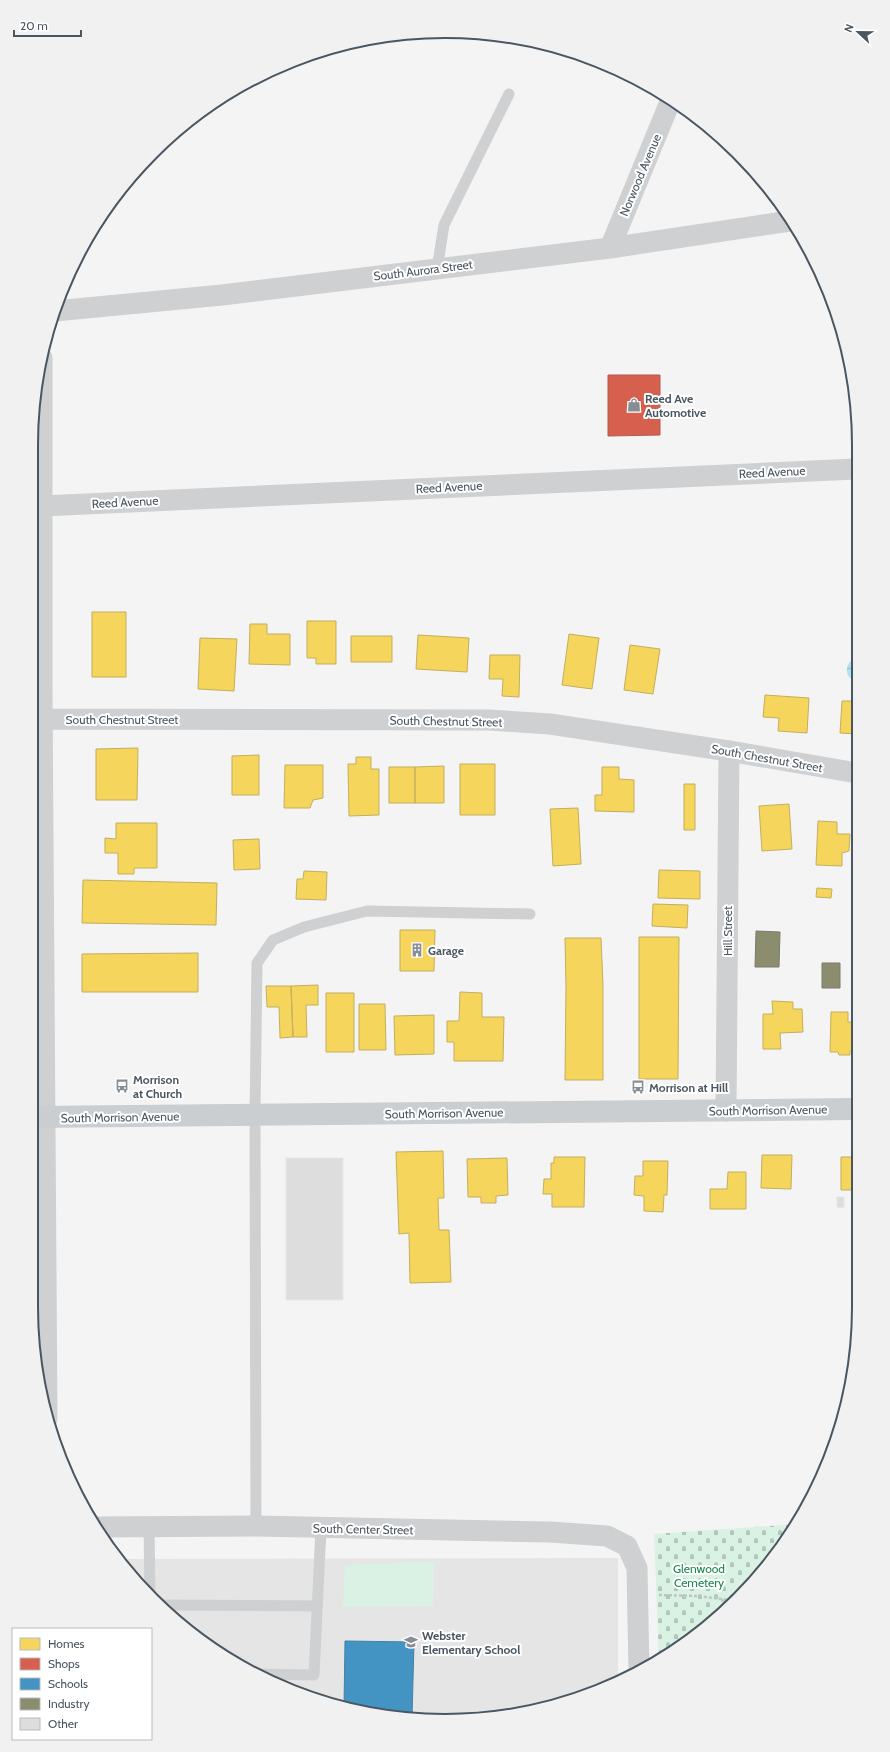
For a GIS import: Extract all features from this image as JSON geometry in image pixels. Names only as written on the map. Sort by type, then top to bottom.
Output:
[{"type":"main road","name":"South Morrison Avenue","points":[[38,1117],[852,1109]]},
{"type":"street","name":"Norwood Avenue","points":[[610,248],[669,106]]},
{"type":"street","name":"South Aurora Street","points":[[61,310],[222,295],[610,248],[785,222]]},
{"type":"street","points":[[38,676],[42,506],[42,387]]},
{"type":"street","name":"Reed Avenue","points":[[42,506],[852,468]]},
{"type":"street","name":"South Chestnut Street","points":[[38,719],[489,720],[550,724],[729,751],[852,772]]},
{"type":"street","name":"Hill Street","points":[[726,1111],[729,751]]},
{"type":"street","points":[[38,1117],[39,1285],[45,1379]]},
{"type":"street","name":"South Center Street","points":[[103,1527],[256,1526],[550,1532],[607,1536],[627,1546],[637,1568],[638,1595]]},
{"type":"street","points":[[638,1595],[639,1664]]},
{"type":"lane","points":[[437,269],[444,225],[461,187],[509,94]]},
{"type":"lane","points":[[256,1526],[255,1115],[257,963],[274,940],[304,927],[367,911],[530,914]]},
{"type":"lane","points":[[149,1527],[150,1587]]},
{"type":"lane","points":[[270,1674],[314,1675],[321,1528]]},
{"type":"lane","points":[[168,1605],[317,1606]]},
{"type":"path","points":[[638,1595],[698,1596],[728,1600]]},
{"type":"path","points":[[722,1599],[723,1604]]},
{"type":"shaded area","name":"Webster Elementary School","points":[[618,1558],[618,1675],[601,1683],[550,1700],[498,1711],[445,1714],[418,1713],[392,1711],[340,1700],[289,1683],[241,1659],[219,1645],[197,1630],[157,1595],[125,1559]]},
{"type":"green space","name":"Glenwood Cemetery","points":[[788,1525],[768,1555],[733,1595],[693,1630],[659,1652],[654,1534]]},
{"type":"green space","points":[[434,1562],[433,1606],[343,1607],[345,1565]]},
{"type":"water","points":[[852,660],[852,679],[849,677],[847,671],[849,663]]},
{"type":"building: Homes","points":[[92,612],[126,612],[126,677],[92,677]]},
{"type":"building: Homes","points":[[307,621],[336,621],[336,664],[316,664],[316,658],[307,658]]},
{"type":"building: Homes","points":[[250,624],[267,624],[267,634],[290,634],[290,665],[249,664]]},
{"type":"building: Homes","points":[[569,634],[599,638],[592,689],[562,685]]},
{"type":"building: Homes","points":[[418,635],[469,638],[467,672],[416,669]]},
{"type":"building: Homes","points":[[351,636],[392,636],[392,662],[351,662]]},
{"type":"building: Homes","points":[[200,638],[237,639],[234,691],[198,689]]},
{"type":"building: Homes","points":[[630,645],[660,649],[653,694],[624,690]]},
{"type":"building: Homes","points":[[490,655],[520,655],[519,697],[502,696],[503,679],[489,679]]},
{"type":"building: Homes","points":[[765,695],[809,698],[807,733],[778,731],[779,718],[763,717]]},
{"type":"building: Homes","points":[[842,701],[852,701],[852,734],[840,733]]},
{"type":"building: Homes","points":[[138,748],[137,800],[96,800],[96,749]]},
{"type":"building: Homes","points":[[259,755],[259,795],[232,795],[232,756]]},
{"type":"building: Homes","points":[[356,757],[371,757],[371,769],[379,769],[379,815],[349,816],[348,764],[356,764]]},
{"type":"building: Homes","points":[[460,764],[495,764],[495,815],[460,815]]},
{"type":"building: Homes","points":[[285,765],[323,765],[323,798],[313,800],[310,808],[284,808]]},
{"type":"building: Homes","points":[[444,766],[444,803],[415,803],[415,767]]},
{"type":"building: Homes","points":[[389,767],[415,767],[415,803],[389,803]]},
{"type":"building: Homes","points":[[602,767],[619,767],[619,779],[634,780],[634,812],[595,811],[595,795],[602,795]]},
{"type":"building: Homes","points":[[684,784],[695,784],[695,830],[684,830]]},
{"type":"building: Homes","points":[[789,804],[792,849],[762,851],[759,806]]},
{"type":"building: Homes","points":[[578,808],[581,864],[553,866],[550,809]]},
{"type":"building: Homes","points":[[818,821],[837,822],[837,834],[850,834],[849,851],[842,853],[842,866],[816,865]]},
{"type":"building: Homes","points":[[116,823],[157,823],[157,868],[134,868],[134,874],[118,874],[118,853],[105,853],[105,838],[116,839]]},
{"type":"building: Homes","points":[[259,839],[260,869],[234,870],[233,840]]},
{"type":"building: Homes","points":[[659,870],[700,871],[700,899],[658,898]]},
{"type":"building: Homes","points":[[304,871],[327,872],[326,900],[296,899],[297,879],[303,879]]},
{"type":"building: Homes","points":[[83,880],[217,883],[216,925],[82,923]]},
{"type":"building: Homes","points":[[817,888],[832,889],[831,898],[816,897]]},
{"type":"building: Homes","points":[[653,904],[688,905],[687,928],[652,926]]},
{"type":"building: Homes","name":"Garage","points":[[400,930],[435,930],[434,971],[400,971]]},
{"type":"building: Homes","points":[[639,937],[679,937],[678,1079],[639,1079]]},
{"type":"building: Homes","points":[[565,938],[601,938],[603,985],[603,1080],[565,1080]]},
{"type":"building: Homes","points":[[198,953],[198,992],[82,992],[82,954]]},
{"type":"building: Homes","points":[[318,985],[318,1005],[306,1005],[307,1037],[293,1037],[291,986]]},
{"type":"building: Homes","points":[[266,986],[291,986],[293,1037],[280,1038],[279,1007],[267,1007]]},
{"type":"building: Homes","points":[[460,992],[482,993],[482,1017],[504,1017],[503,1061],[454,1061],[454,1042],[447,1042],[447,1021],[459,1021]]},
{"type":"building: Homes","points":[[326,993],[354,993],[354,1052],[326,1052]]},
{"type":"building: Homes","points":[[772,1001],[793,1002],[793,1009],[802,1009],[803,1032],[780,1033],[781,1049],[763,1049],[763,1014],[773,1014]]},
{"type":"building: Homes","points":[[359,1004],[385,1004],[386,1050],[359,1050]]},
{"type":"building: Homes","points":[[831,1012],[848,1012],[848,1022],[852,1022],[852,1051],[850,1051],[850,1055],[839,1055],[838,1052],[830,1052]]},
{"type":"building: Homes","points":[[434,1015],[434,1054],[395,1055],[394,1016]]},
{"type":"building: Homes","points":[[443,1151],[444,1198],[438,1198],[439,1230],[449,1230],[451,1282],[410,1283],[409,1233],[399,1234],[396,1152]]},
{"type":"building: Homes","points":[[762,1155],[792,1155],[791,1189],[761,1188]]},
{"type":"building: Homes","points":[[554,1157],[585,1157],[584,1207],[552,1207],[552,1194],[543,1194],[544,1179],[551,1179],[551,1163],[554,1163]]},
{"type":"building: Homes","points":[[841,1157],[852,1157],[852,1190],[841,1190]]},
{"type":"building: Homes","points":[[507,1158],[508,1195],[496,1196],[496,1203],[481,1203],[481,1197],[468,1197],[467,1159]]},
{"type":"building: Homes","points":[[643,1161],[668,1161],[667,1195],[664,1195],[663,1212],[644,1211],[644,1196],[634,1195],[635,1176],[643,1176]]},
{"type":"building: Homes","points":[[728,1172],[746,1172],[746,1209],[710,1209],[710,1189],[727,1189]]},
{"type":"building: Shops","name":"Reed Ave Automotive","points":[[608,375],[660,375],[660,435],[608,436]]},
{"type":"building: Schools","points":[[345,1641],[414,1642],[412,1713],[392,1711],[344,1701]]},
{"type":"building: Industry","points":[[756,931],[780,932],[779,967],[755,967]]},
{"type":"building: Industry","points":[[822,963],[840,963],[840,988],[822,988]]},
{"type":"building: Other","points":[[286,1158],[343,1158],[343,1300],[286,1300]]},
{"type":"building: Other","points":[[837,1197],[844,1197],[844,1208],[837,1207]]},
{"type":"place","name":"Reed Ave Automotive","points":[[634,405]]},
{"type":"place","name":"Garage","points":[[417,950]]},
{"type":"place","name":"Morrison at Church","points":[[122,1086]]},
{"type":"place","name":"Morrison at Hill","points":[[638,1087]]},
{"type":"place","name":"Webster Elementary School","points":[[411,1642]]}]
